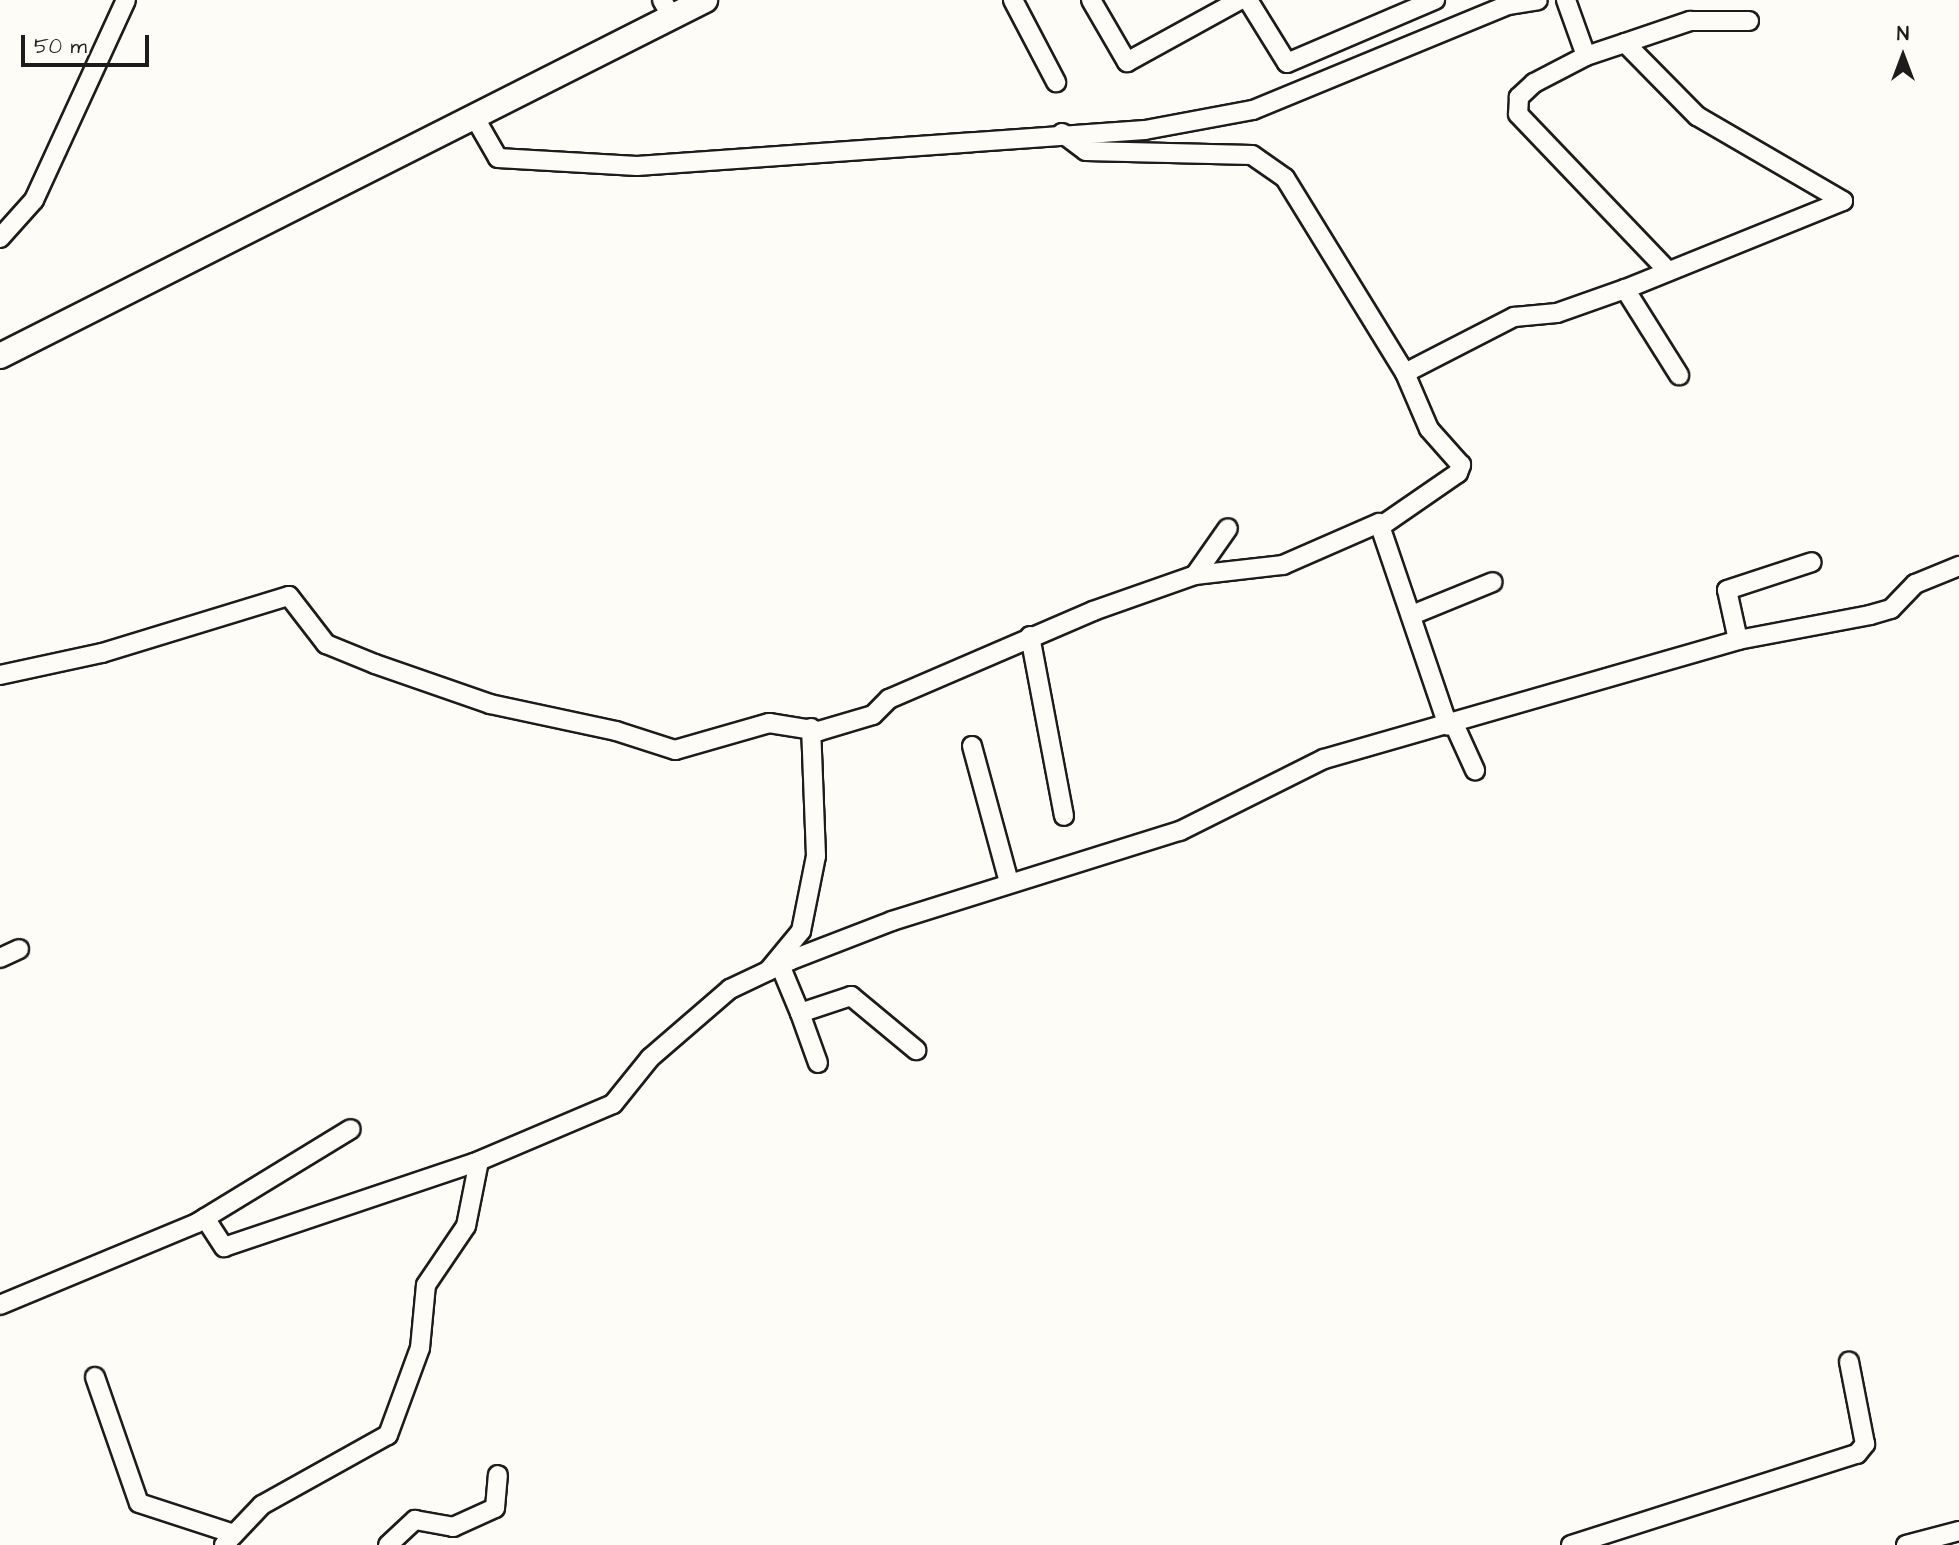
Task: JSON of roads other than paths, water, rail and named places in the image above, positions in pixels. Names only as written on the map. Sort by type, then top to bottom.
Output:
[{"type":"main road","points":[[0,356],[475,118],[667,8],[705,0]]},
{"type":"street","points":[[0,238],[34,200],[126,0]]},
{"type":"street","points":[[1013,0],[1056,82]]},
{"type":"street","points":[[1091,0],[1127,62],[1240,0]]},
{"type":"street","points":[[1248,0],[1287,63],[1407,5],[1435,0]]},
{"type":"street","points":[[475,118],[498,158],[637,166],[1062,133],[1145,130],[1253,110],[1530,0],[1538,0]]},
{"type":"street","points":[[1566,0],[1586,56]]},
{"type":"street","points":[[1666,269],[1518,114],[1519,97],[1534,83],[1586,56],[1690,21],[1749,21]]},
{"type":"street","points":[[1405,373],[1514,317],[1557,313],[1625,289],[1666,269],[1843,201],[1697,116],[1625,43]]},
{"type":"street","points":[[0,675],[102,653],[289,596],[326,644],[490,704],[616,731],[675,750],[769,723],[811,728],[873,715],[889,699],[1030,636],[1195,575],[1283,565],[1384,524],[1458,473],[1461,465],[1429,429],[1405,373],[1304,204],[1277,172],[1252,155],[1227,150],[1086,151],[1062,133]]},
{"type":"street","points":[[1625,289],[1679,375]]},
{"type":"street","points":[[1384,524],[1412,615],[1451,725],[1475,770]]},
{"type":"street","points":[[1195,575],[1228,528]]},
{"type":"street","points":[[1738,640],[1727,590],[1812,562]]},
{"type":"street","points":[[205,1218],[224,1247],[479,1161],[613,1104],[650,1058],[730,989],[774,968],[1009,883],[1226,813],[1324,759],[1451,725],[1738,640],[1891,609],[1915,584],[1959,566]]},
{"type":"street","points":[[1412,615],[1493,582]]},
{"type":"street","points":[[1030,636],[1064,816]]},
{"type":"street","points":[[774,968],[801,931],[816,856],[811,728]]},
{"type":"street","points":[[972,746],[1009,883]]},
{"type":"street","points":[[0,958],[19,949]]},
{"type":"street","points":[[774,968],[800,1013],[818,1063]]},
{"type":"street","points":[[800,1013],[851,996],[916,1050]]},
{"type":"street","points":[[0,1305],[205,1218],[351,1129]]},
{"type":"street","points":[[95,1377],[139,1503],[229,1540],[293,1485],[388,1435],[420,1348],[426,1284],[466,1226],[479,1161]]},
{"type":"street","points":[[1571,1545],[1857,1454],[1865,1444],[1849,1362]]},
{"type":"street","points":[[388,1545],[415,1520],[453,1527],[495,1508],[498,1475]]},
{"type":"street","points":[[1906,1545],[1959,1531]]}]
